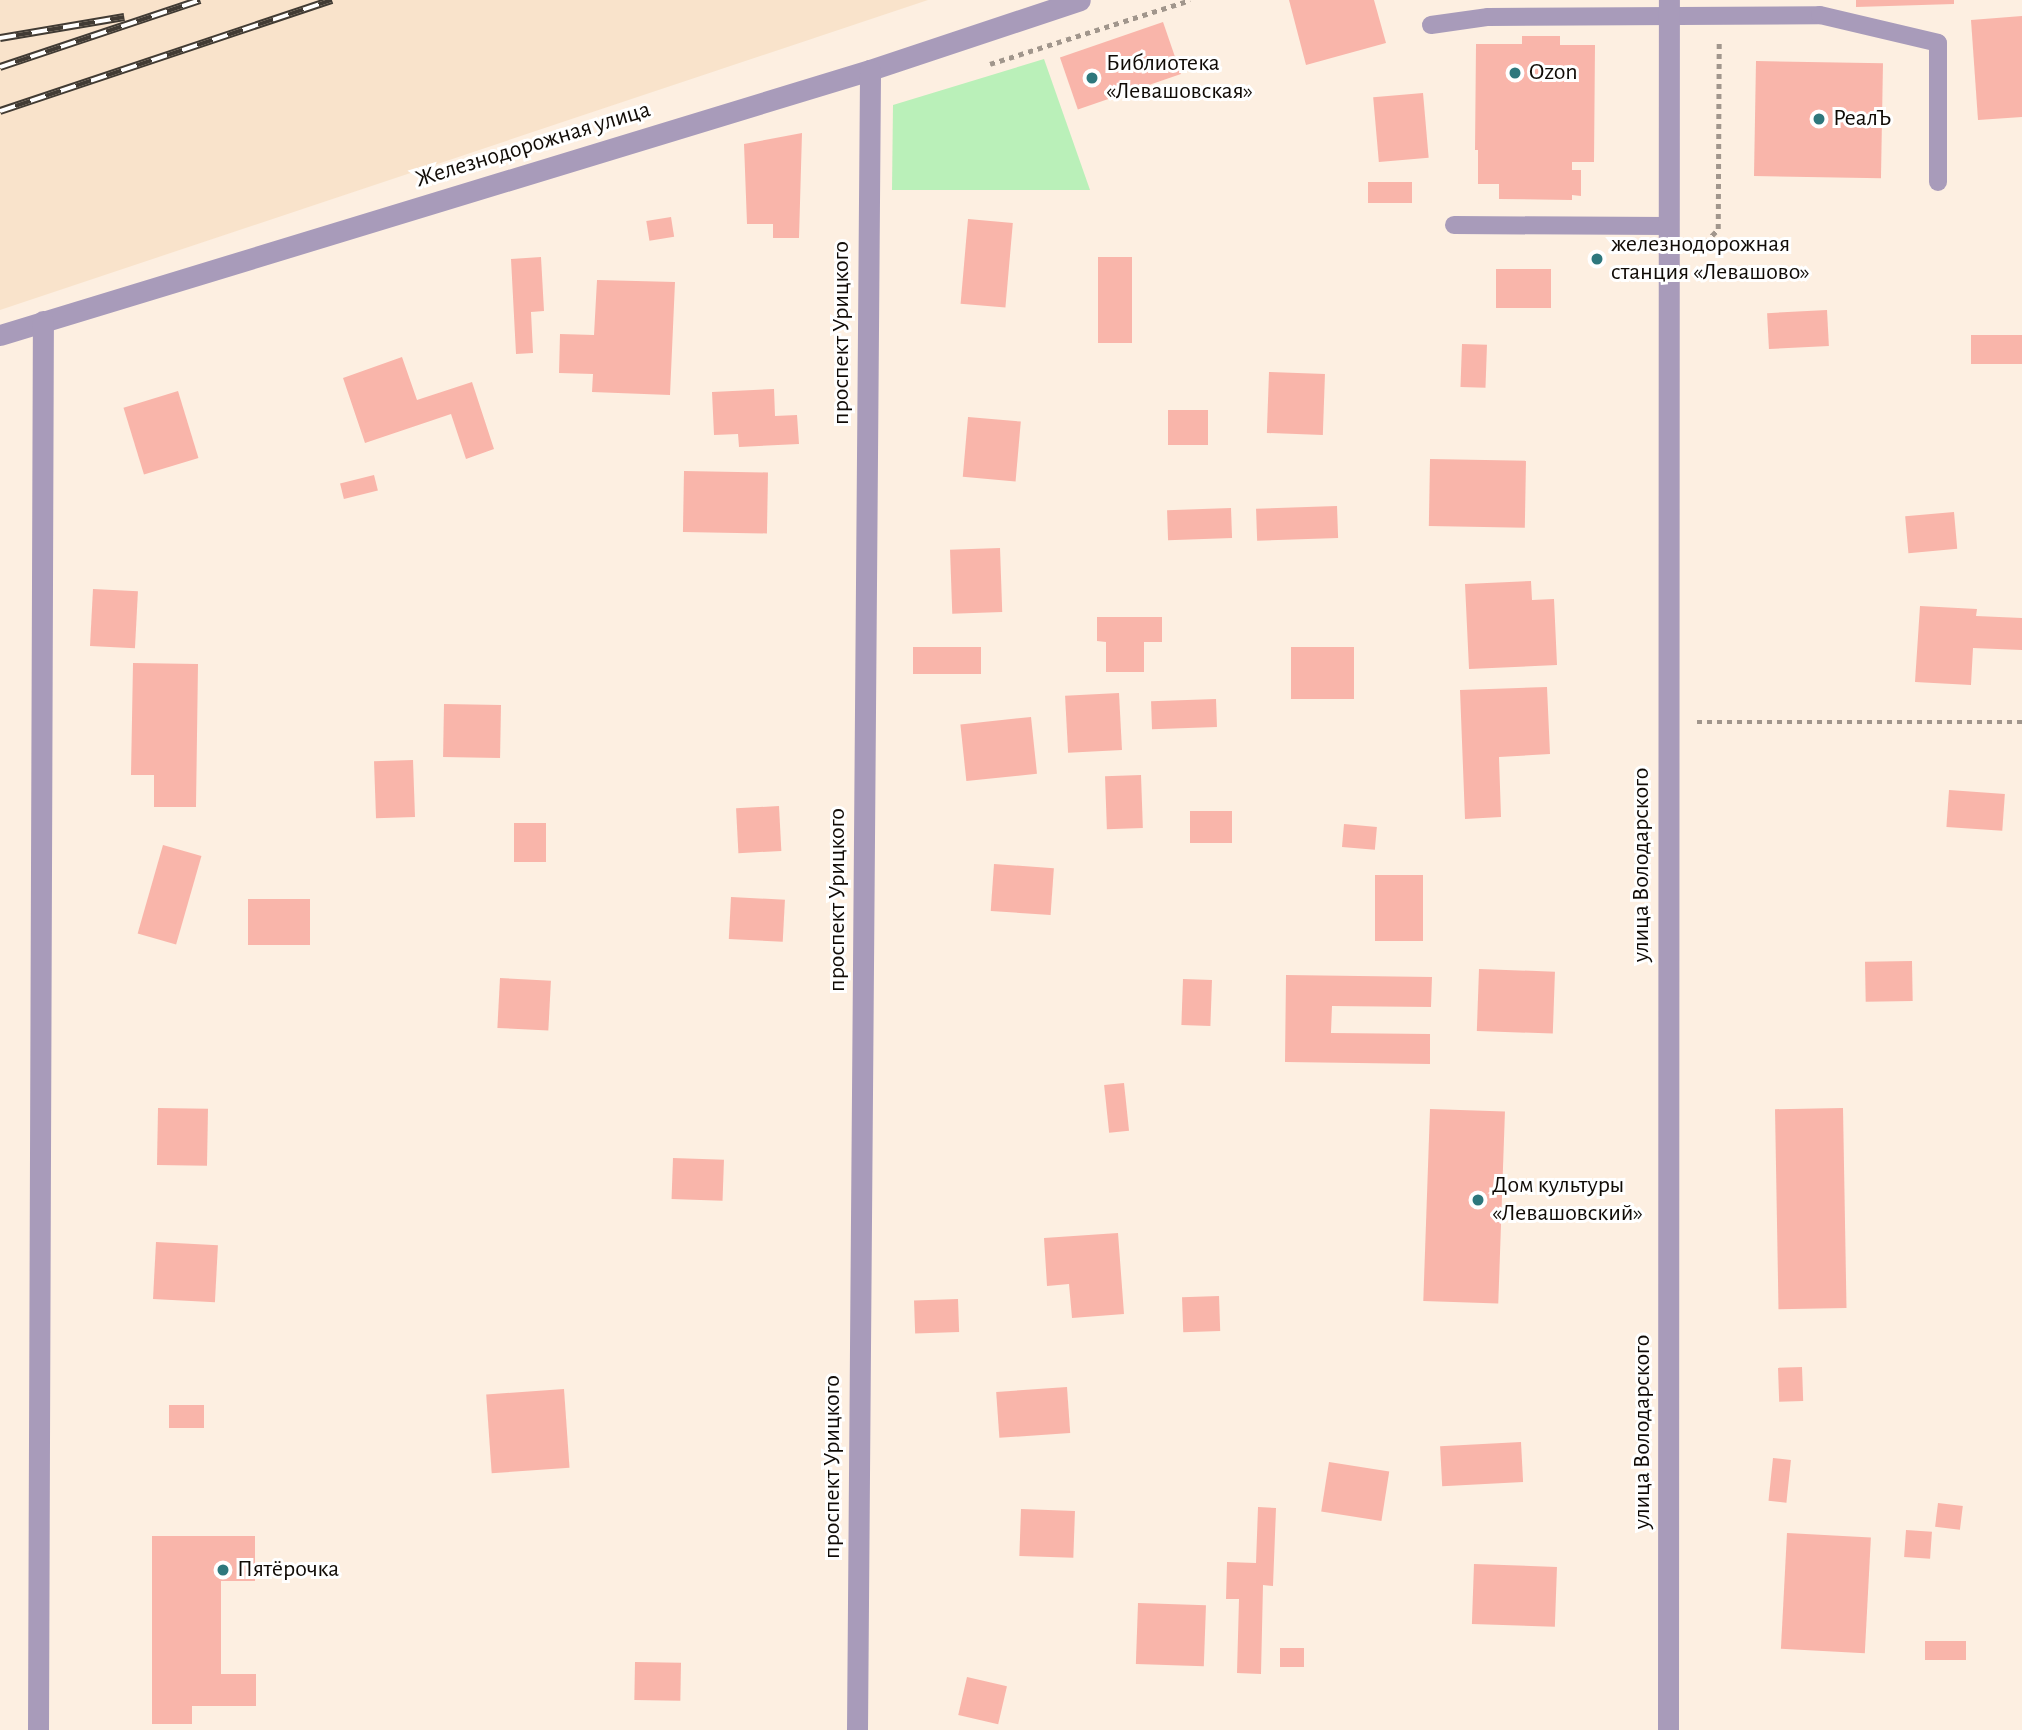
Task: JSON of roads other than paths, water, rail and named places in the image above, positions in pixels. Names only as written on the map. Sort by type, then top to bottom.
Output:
[{"type":"street","name":"Железнодорожная улица","points":[[0,335],[870,70],[1080,0]]},
{"type":"street","name":"улица Володарского","points":[[1668,1730],[1670,8]]},
{"type":"street","name":"проспект Урицкого","points":[[857,1730],[870,70]]},
{"type":"street","points":[[38,1730],[43,321]]},
{"type":"lane","points":[[1431,25],[1488,17],[1670,8],[1720,16],[1821,8],[1938,43],[1938,182]]},
{"type":"lane","points":[[1454,225],[1668,226]]},
{"type":"railway","points":[[0,67],[200,0]]},
{"type":"railway","points":[[0,111],[332,0]]},
{"type":"railway","points":[[0,38],[124,17]]},
{"type":"place","name":"Ozon","points":[[1515,73]]},
{"type":"place","name":"Библиотека «Левашовская»","points":[[1092,78]]},
{"type":"place","name":"РеалЪ","points":[[1819,119]]},
{"type":"place","name":"железнодорожная станция «Левашово»","points":[[1597,259]]},
{"type":"place","name":"Дом культуры «Левашовский»","points":[[1478,1200]]},
{"type":"place","name":"Пятёрочка","points":[[223,1570]]}]
